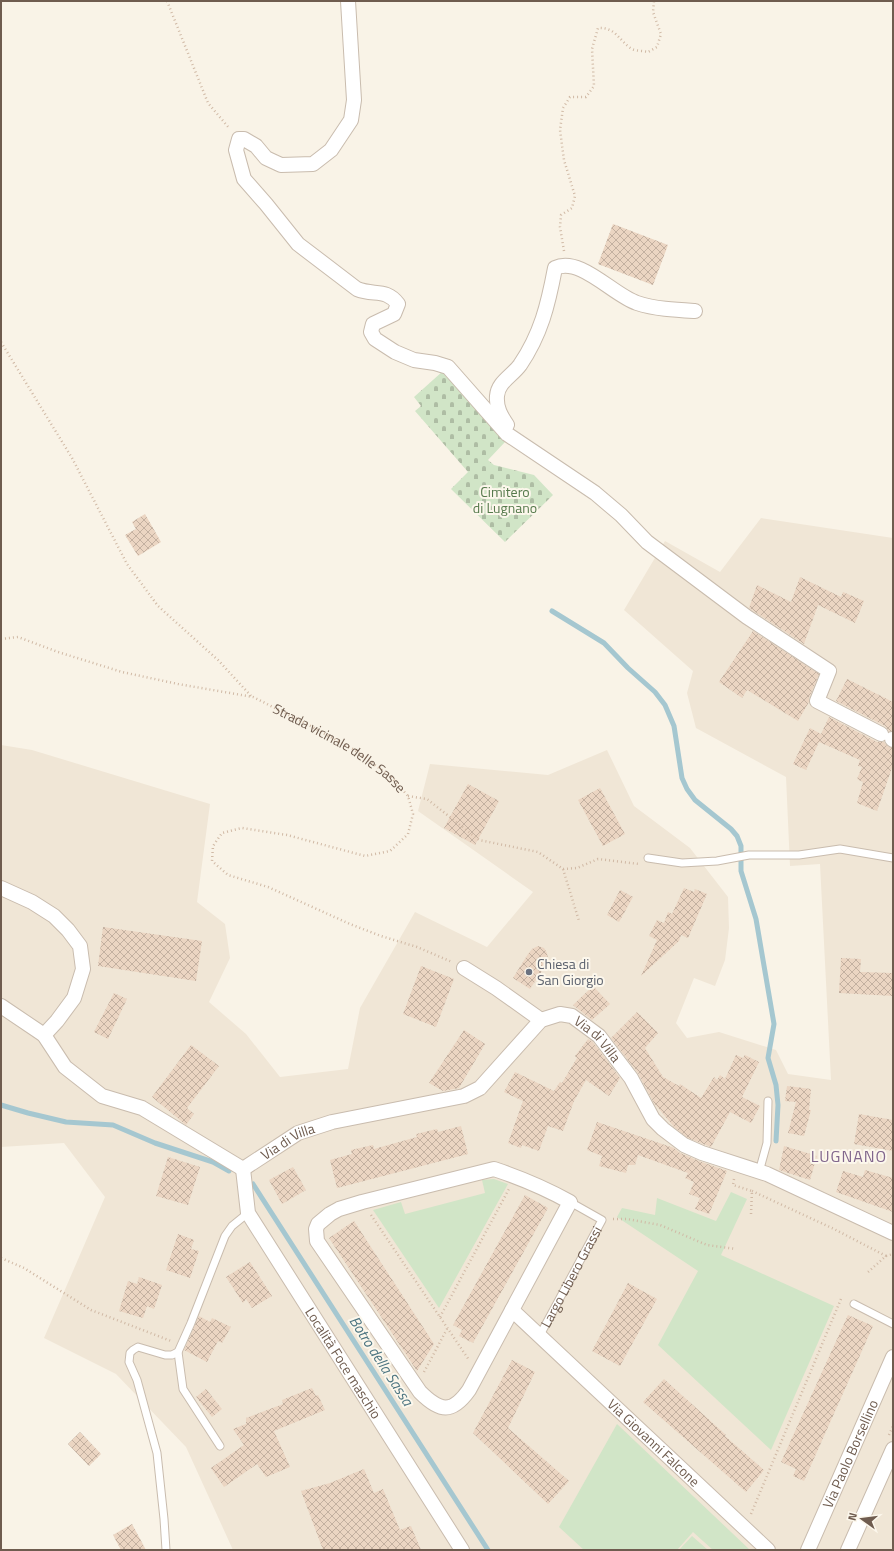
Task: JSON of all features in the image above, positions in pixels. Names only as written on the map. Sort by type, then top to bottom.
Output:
[{"type":"street","points":[[348,1],[354,100],[351,120],[331,150],[314,164],[282,165],[266,158],[256,146],[244,139],[239,139],[236,150],[244,179],[298,244],[357,289],[366,293],[382,293],[393,297],[398,304],[394,314],[373,324],[371,332],[375,339],[395,352],[414,360],[435,363],[448,367],[507,434],[594,493],[621,515],[647,542],[747,617],[830,671],[817,701],[889,737]]},
{"type":"street","points":[[521,444],[499,413],[497,396],[502,382],[512,376],[531,348],[548,305],[555,268],[562,265],[578,268],[636,303],[673,310],[695,311]]},
{"type":"street","points":[[1,888],[32,902],[54,916],[68,930],[80,946],[83,968],[74,998],[57,1021],[44,1035]]},
{"type":"street","points":[[464,968],[496,988],[541,1020]]},
{"type":"street","points":[[1,1006],[44,1035],[65,1067],[102,1096],[142,1108],[243,1169]]},
{"type":"street","name":"Via di Villa","points":[[243,1169],[298,1132],[332,1122],[464,1096],[474,1092],[480,1088],[541,1020],[560,1014],[566,1014],[586,1025],[599,1036],[631,1078],[653,1119],[663,1129],[684,1145],[702,1154],[759,1172],[893,1233]]},
{"type":"street","points":[[494,1168],[516,1176],[551,1191],[570,1202],[478,1374],[465,1395],[453,1407],[443,1407],[432,1403],[416,1387],[317,1242],[316,1229],[323,1219],[339,1209],[362,1202],[494,1168]]},
{"type":"street","name":"Località Foce maschio","points":[[243,1169],[248,1213],[462,1550]]},
{"type":"street","name":"Largo Libero Grassi","points":[[512,1310],[540,1335]]},
{"type":"street","name":"Via Giovanni Falcone","points":[[540,1335],[768,1550]]},
{"type":"street","name":"Via Paolo Borsellino","points":[[808,1550],[893,1357]]},
{"type":"street","points":[[848,1550],[893,1449]]},
{"type":"lane","points":[[651,858],[682,863],[717,861],[750,855],[799,854],[840,849],[893,858]]},
{"type":"lane","points":[[759,1172],[767,1143],[768,1101]]},
{"type":"lane","name":"Largo Libero Grassi","points":[[540,1335],[602,1220],[570,1202]]},
{"type":"lane","points":[[220,1446],[183,1389],[178,1352],[225,1236],[232,1226],[248,1213]]},
{"type":"lane","points":[[854,1304],[893,1324]]},
{"type":"lane","points":[[166,1550],[157,1453],[137,1380],[129,1362],[129,1356],[133,1350],[138,1347],[165,1355],[172,1355],[178,1352]]},
{"type":"path","points":[[167,1],[208,103],[239,139]]},
{"type":"path","points":[[562,265],[564,255],[560,227],[561,215],[572,208],[575,196],[564,160],[560,130],[563,108],[570,97],[586,97],[594,86],[592,50],[598,28],[604,28],[615,33],[633,50],[648,52],[657,47],[661,34],[653,12],[654,1]]},
{"type":"path","points":[[1,342],[72,458],[127,564],[158,606],[218,660],[253,697]]},
{"type":"path","name":"Strada vicinale delle Sasse","points":[[1,639],[18,637],[58,652],[122,672],[178,684],[253,697],[353,749],[390,776],[408,796],[413,814],[408,834],[390,851],[365,856],[287,835],[242,828],[222,833],[213,846],[212,861],[228,875],[268,887],[350,924],[416,947],[464,968]]},
{"type":"path","points":[[408,796],[427,799],[479,840],[538,852],[563,869],[577,868],[598,859],[644,865],[651,858]]},
{"type":"path","points":[[563,869],[579,920]]},
{"type":"path","points":[[738,1165],[733,1185],[752,1191],[834,1229],[886,1256]]},
{"type":"path","points":[[440,1317],[516,1176]]},
{"type":"path","points":[[751,1214],[752,1191]]},
{"type":"path","points":[[362,1202],[478,1374]]},
{"type":"path","points":[[602,1220],[627,1219],[660,1225],[707,1246],[736,1249]]},
{"type":"path","points":[[867,1273],[886,1256],[893,1254]]},
{"type":"path","points":[[1,1258],[24,1268],[91,1310],[181,1345]]},
{"type":"path","points":[[745,1527],[841,1299]]},
{"type":"path","points":[[416,1387],[448,1329]]},
{"type":"shaded area","points":[[761,518],[893,538],[893,1550],[233,1550],[186,1447],[116,1374],[44,1338],[105,1197],[64,1143],[1,1147],[1,745],[32,750],[210,804],[197,902],[225,924],[230,958],[209,1002],[246,1034],[280,1077],[348,1069],[360,1008],[415,912],[487,947],[533,892],[418,811],[430,764],[548,775],[607,750],[634,806],[690,848],[728,897],[729,928],[725,960],[715,986],[694,978],[676,1023],[687,1038],[719,1032],[776,1050],[788,1074],[831,1080],[820,864],[790,866],[786,777],[696,728],[687,693],[693,671],[624,610],[665,541],[720,572]]},
{"type":"green space","name":"Cimitero di Lugnano","points":[[443,371],[505,442],[488,460],[494,465],[534,475],[553,495],[505,542],[451,489],[468,472],[415,411],[421,406],[414,397]]},
{"type":"green space","points":[[494,1179],[508,1184],[439,1308],[373,1210],[401,1202],[405,1214],[485,1193],[482,1180]]},
{"type":"green space","points":[[731,1192],[747,1199],[721,1255],[834,1306],[771,1450],[658,1345],[698,1271],[617,1217],[622,1208],[655,1215],[657,1198],[716,1221]]},
{"type":"green space","points":[[617,1424],[750,1550],[713,1550],[693,1532],[677,1550],[584,1550],[559,1527]]},
{"type":"green space","points":[[692,1536],[708,1550],[679,1550]]},
{"type":"building","points":[[613,224],[668,245],[653,285],[598,264]]},
{"type":"building","points":[[145,514],[161,542],[138,556],[125,535],[136,529],[132,522]]},
{"type":"building","points":[[800,577],[841,597],[843,592],[864,601],[855,623],[818,605],[804,644],[749,608],[757,585],[791,602]]},
{"type":"building","points":[[753,631],[819,674],[809,698],[809,702],[798,721],[747,690],[742,698],[719,682]]},
{"type":"building","points":[[847,679],[893,702],[893,731],[889,731],[885,726],[836,701]]},
{"type":"building","points":[[829,717],[877,742],[884,742],[887,746],[893,748],[893,765],[877,811],[857,803],[863,782],[857,779],[862,767],[858,766],[860,760],[819,742],[806,770],[793,764],[810,728],[821,734]]},
{"type":"building","points":[[468,784],[499,801],[475,845],[444,828]]},
{"type":"building","points":[[600,788],[625,834],[603,846],[578,800]]},
{"type":"building","points":[[684,888],[694,892],[695,889],[707,894],[688,938],[681,935],[679,941],[641,976],[657,940],[649,936],[657,920],[664,923],[668,912],[672,914]]},
{"type":"building","points":[[620,890],[633,897],[619,922],[607,915]]},
{"type":"building","points":[[103,927],[202,941],[196,981],[98,966]]},
{"type":"building","name":"Chiesa di San Giorgio","points":[[538,946],[544,948],[548,959],[546,965],[530,989],[513,978],[528,954],[532,949]]},
{"type":"building","points":[[841,958],[861,959],[860,972],[893,973],[893,996],[839,993]]},
{"type":"building","points":[[421,966],[454,979],[436,1027],[403,1014]]},
{"type":"building","points":[[593,986],[610,1004],[592,1020],[573,1005]]},
{"type":"building","points":[[114,993],[127,999],[108,1039],[94,1032]]},
{"type":"building","points":[[637,1012],[658,1033],[645,1048],[663,1077],[679,1086],[680,1084],[701,1098],[714,1077],[717,1080],[720,1075],[725,1079],[736,1055],[743,1058],[745,1055],[759,1062],[742,1097],[760,1106],[751,1123],[730,1112],[711,1147],[688,1138],[674,1127],[654,1103],[638,1073],[611,1038]]},
{"type":"building","points":[[464,1030],[485,1044],[459,1088],[443,1091],[429,1083]]},
{"type":"building","points":[[588,1039],[593,1042],[620,1078],[609,1096],[586,1080],[574,1101],[563,1131],[548,1126],[539,1151],[522,1145],[521,1148],[508,1143],[523,1101],[504,1092],[515,1072],[554,1091],[560,1082],[562,1083],[577,1058],[575,1056]]},
{"type":"building","points":[[191,1045],[219,1066],[187,1108],[194,1114],[186,1125],[152,1097]]},
{"type":"building","points":[[787,1086],[811,1089],[809,1110],[811,1110],[804,1136],[788,1133],[796,1102],[785,1101]]},
{"type":"building","points":[[859,1114],[893,1120],[893,1151],[854,1144]]},
{"type":"building","points":[[597,1122],[674,1148],[680,1153],[727,1171],[709,1214],[695,1209],[700,1198],[689,1194],[694,1182],[685,1178],[688,1173],[638,1155],[635,1165],[628,1165],[626,1173],[599,1166],[602,1156],[587,1150]]},
{"type":"building","points":[[461,1126],[468,1154],[337,1188],[330,1160],[352,1154],[351,1150],[373,1145],[374,1149],[417,1137],[416,1134],[437,1129],[438,1132]]},
{"type":"building","points":[[784,1146],[817,1156],[810,1180],[779,1170]]},
{"type":"building","points":[[168,1157],[200,1167],[188,1205],[156,1196]]},
{"type":"building","points":[[293,1167],[306,1190],[282,1204],[269,1180]]},
{"type":"building","points":[[865,1170],[893,1178],[893,1212],[836,1192],[843,1171],[863,1177]]},
{"type":"building","points":[[525,1195],[548,1208],[473,1343],[459,1336],[462,1330],[453,1325]]},
{"type":"building","points":[[354,1221],[434,1344],[417,1371],[329,1238]]},
{"type":"building","points":[[178,1234],[194,1240],[191,1249],[199,1251],[190,1278],[166,1270]]},
{"type":"building","points":[[250,1262],[272,1296],[252,1308],[246,1299],[243,1303],[226,1277]]},
{"type":"building","points":[[139,1277],[162,1285],[154,1309],[147,1306],[143,1318],[119,1311],[128,1281],[137,1284]]},
{"type":"building","points":[[628,1283],[657,1299],[620,1366],[592,1351]]},
{"type":"building","points":[[848,1315],[873,1326],[804,1481],[793,1476],[796,1469],[781,1462]]},
{"type":"building","points":[[199,1316],[210,1322],[212,1318],[231,1327],[222,1343],[218,1341],[207,1362],[184,1350]]},
{"type":"building","points":[[512,1360],[535,1372],[508,1428],[569,1481],[548,1504],[473,1433]]},
{"type":"building","points":[[664,1379],[764,1470],[746,1492],[643,1402]]},
{"type":"building","points":[[312,1388],[316,1396],[318,1395],[325,1410],[274,1431],[290,1467],[266,1477],[257,1464],[224,1487],[211,1468],[244,1445],[233,1429],[246,1424],[246,1418],[283,1404],[282,1400]]},
{"type":"building","points":[[206,1389],[222,1409],[212,1417],[196,1397]]},
{"type":"building","points":[[80,1432],[101,1454],[89,1466],[68,1444]]},
{"type":"building","points":[[364,1469],[374,1493],[383,1489],[400,1530],[411,1526],[421,1550],[323,1550],[301,1491],[330,1483]]},
{"type":"building","points":[[132,1524],[146,1550],[121,1550],[113,1535]]},
{"type":"waterway","points":[[552,611],[604,643],[628,668],[655,692],[665,705],[674,726],[682,778],[687,789],[695,800],[731,829],[737,836],[741,846],[741,871],[756,919],[774,1024],[768,1058],[776,1085],[778,1105],[776,1141]]},
{"type":"waterway","name":"Botro della Sassa","points":[[1,1105],[66,1122],[113,1125],[155,1143],[213,1162],[229,1171]]},
{"type":"waterway","name":"Botro della Sassa","points":[[253,1184],[488,1550]]},
{"type":"place","name":"Chiesa di San Giorgio","points":[[529,972]]},
{"type":"district","name":"LUGNANO","points":[[849,1156]]}]
